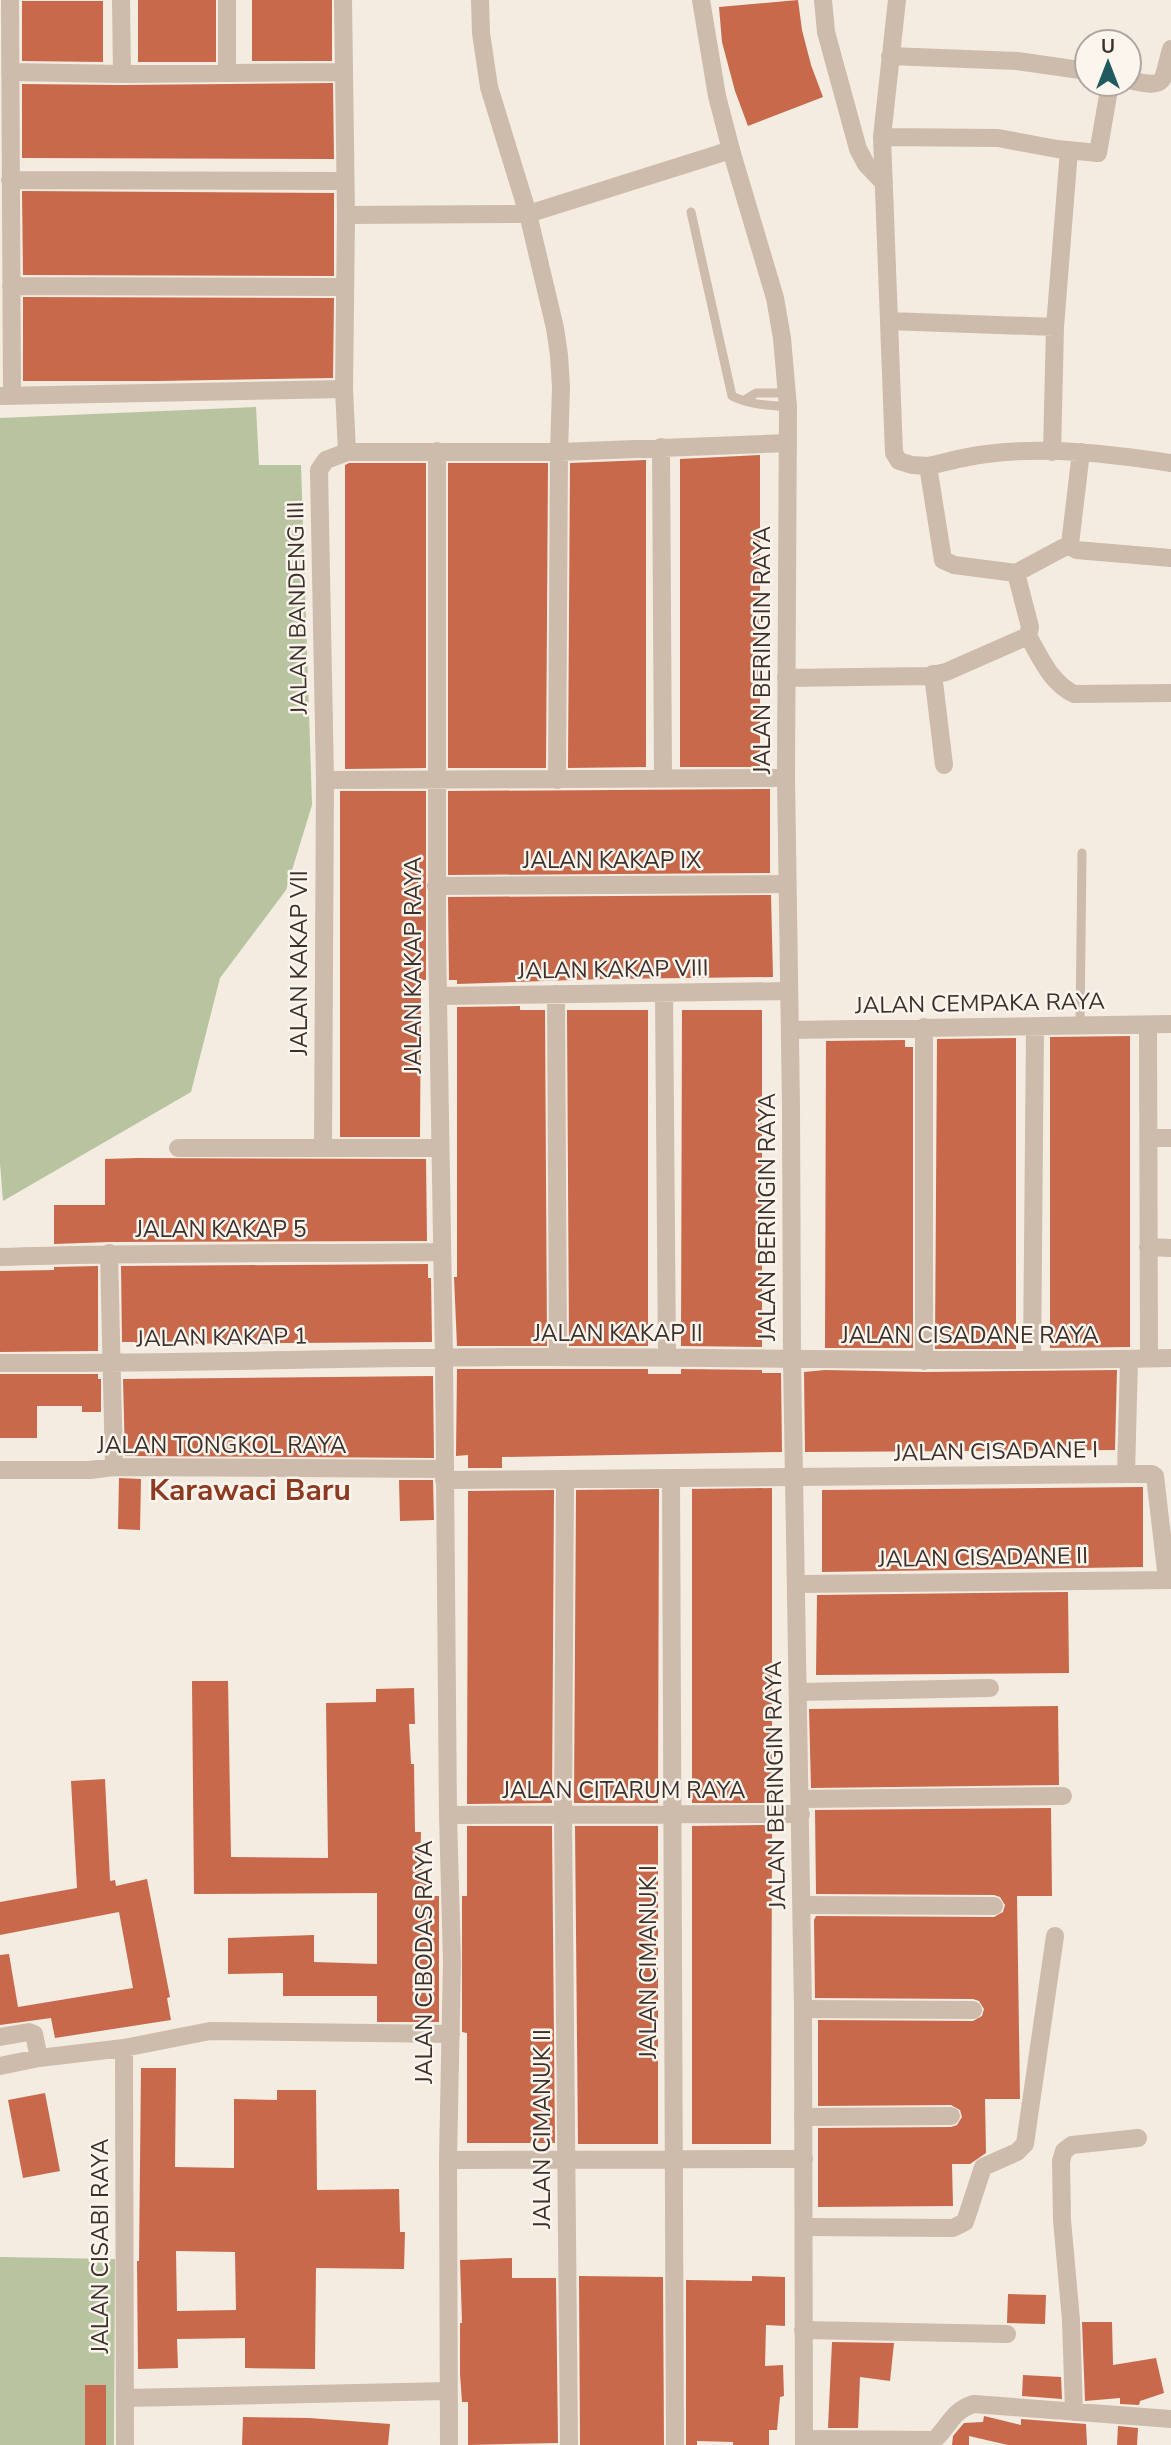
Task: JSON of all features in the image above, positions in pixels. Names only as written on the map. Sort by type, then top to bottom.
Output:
[{"type":"street","points":[[10,0],[11,286],[6,396],[344,389]]},
{"type":"street","points":[[121,0],[122,74]]},
{"type":"street","points":[[227,0],[227,73]]},
{"type":"street","points":[[343,0],[346,215],[344,389],[347,452],[559,452],[788,443]]},
{"type":"street","points":[[480,0],[481,33],[489,87],[528,214],[559,355],[561,387],[557,780]]},
{"type":"street","name":"JALAN BERINGIN RAYA","points":[[701,0],[717,96],[775,298],[788,400],[786,778],[792,1359],[801,1807],[804,2442]]},
{"type":"street","points":[[823,0],[826,32],[858,149],[866,164],[884,183]]},
{"type":"street","points":[[897,0],[882,137],[894,453],[899,461],[912,466],[928,467],[986,454],[1052,452],[1081,452],[1171,463]]},
{"type":"street","points":[[1143,84],[1153,86],[1159,84],[1171,49]]},
{"type":"street","points":[[890,56],[1017,61],[1073,69]]},
{"type":"street","points":[[10,72],[343,72]]},
{"type":"street","points":[[882,137],[998,138],[1098,153],[1108,98]]},
{"type":"street","points":[[346,215],[528,214],[731,150]]},
{"type":"street","points":[[1052,452],[1055,327],[1069,150]]},
{"type":"street","points":[[10,180],[345,181]]},
{"type":"street","points":[[11,286],[344,287]]},
{"type":"street","points":[[889,321],[1055,327]]},
{"type":"street","points":[[661,447],[663,778]]},
{"type":"street","name":"JALAN KAKAP RAYA","points":[[437,450],[436,886],[444,1474]]},
{"type":"street","name":"JALAN BANDENG III","points":[[325,780],[319,470],[326,460],[347,452]]},
{"type":"street","points":[[1070,544],[1081,452]]},
{"type":"street","points":[[928,467],[943,560],[954,565],[1016,573],[1070,544]]},
{"type":"street","points":[[1070,544],[1076,550],[1171,558]]},
{"type":"street","points":[[1016,573],[1030,627],[1028,636],[1054,681],[1074,694],[1171,693]]},
{"type":"street","points":[[786,678],[946,672],[1028,636]]},
{"type":"street","points":[[933,674],[944,765]]},
{"type":"street","points":[[325,780],[786,778]]},
{"type":"street","name":"JALAN KAKAP VII","points":[[323,1147],[325,780]]},
{"type":"street","name":"JALAN KAKAP IX","points":[[436,886],[787,884]]},
{"type":"street","name":"JALAN KAKAP VIII","points":[[438,996],[789,991]]},
{"type":"street","points":[[664,993],[667,1357]]},
{"type":"street","points":[[556,994],[558,1357]]},
{"type":"street","name":"JALAN CEMPAKA RAYA","points":[[790,1030],[1171,1024]]},
{"type":"street","points":[[1148,1025],[1149,1358]]},
{"type":"street","points":[[924,1027],[924,1361]]},
{"type":"street","points":[[1032,1360],[1035,1027]]},
{"type":"street","points":[[1150,1138],[1171,1138]]},
{"type":"street","points":[[178,1148],[439,1148]]},
{"type":"street","points":[[1148,1247],[1171,1248]]},
{"type":"street","name":"JALAN KAKAP 5","points":[[0,1257],[109,1253],[442,1252]]},
{"type":"street","points":[[109,1253],[114,1466]]},
{"type":"street","name":"JALAN KAKAP II","points":[[444,1357],[792,1359]]},
{"type":"street","name":"JALAN KAKAP 1","points":[[0,1363],[444,1357]]},
{"type":"street","name":"JALAN CISADANE RAYA","points":[[792,1359],[924,1361],[1171,1357]]},
{"type":"street","name":"JALAN CISADANE I","points":[[794,1478],[1126,1474],[1129,1359]]},
{"type":"street","name":"JALAN TONGKOL RAYA","points":[[0,1470],[90,1470],[114,1466],[444,1474],[565,1480],[794,1478]]},
{"type":"street","name":"JALAN CIBODAS RAYA","points":[[444,1474],[452,1961],[448,2160],[449,2445]]},
{"type":"street","points":[[1126,1474],[1155,1476],[1169,1580]]},
{"type":"street","name":"JALAN CIMANUK I","points":[[671,1479],[675,2445]]},
{"type":"street","name":"JALAN CIMANUK II","points":[[565,1480],[563,1813],[569,2445]]},
{"type":"street","name":"JALAN CISADANE II","points":[[796,1584],[1169,1580]]},
{"type":"street","points":[[799,1692],[990,1688]]},
{"type":"street","name":"JALAN CITARUM RAYA","points":[[448,1815],[672,1813],[1063,1796]]},
{"type":"street","points":[[802,1905],[994,1906]]},
{"type":"street","points":[[805,2227],[953,2228],[965,2222],[983,2167],[1017,2152],[1025,2144],[1055,1936]]},
{"type":"street","points":[[803,2009],[973,2010]]},
{"type":"street","points":[[0,2066],[39,2058],[124,2048],[210,2031],[451,2034]]},
{"type":"street","points":[[0,2037],[29,2032],[34,2034],[39,2058]]},
{"type":"street","name":"JALAN CISABI RAYA","points":[[124,2048],[125,2445]]},
{"type":"street","points":[[803,2116],[951,2116]]},
{"type":"street","points":[[1074,2412],[1061,2161],[1064,2151],[1072,2145],[1138,2138]]},
{"type":"street","points":[[448,2160],[804,2159]]},
{"type":"street","points":[[803,2330],[1007,2334]]},
{"type":"street","points":[[125,2398],[448,2391]]},
{"type":"street","points":[[804,2442],[934,2440],[955,2413],[974,2404],[1171,2419]]},
{"type":"lane","points":[[691,212],[732,396],[755,405],[788,400]]},
{"type":"lane","points":[[1080,1026],[1082,853]]},
{"type":"green space","points":[[256,407],[259,465],[301,465],[312,805],[286,890],[220,978],[191,1092],[3,1201],[0,1163],[0,418]]},
{"type":"green space","points":[[0,2257],[115,2259],[114,2445],[0,2445]]},
{"type":"building","points":[[138,0],[216,0],[216,62],[138,62]]},
{"type":"building","points":[[252,0],[332,0],[332,61],[252,61]]},
{"type":"building","points":[[798,0],[811,65],[823,97],[748,126],[722,42],[719,7]]},
{"type":"building","points":[[22,1],[103,1],[103,62],[22,61]]},
{"type":"building","points":[[333,83],[334,159],[22,158],[22,84]]},
{"type":"building","points":[[22,191],[334,193],[334,276],[23,275]]},
{"type":"building","points":[[23,297],[334,298],[333,378],[23,381]]},
{"type":"building","points":[[760,455],[760,767],[680,767],[680,459]]},
{"type":"building","points":[[646,460],[646,767],[568,768],[570,463]]},
{"type":"building","points":[[426,463],[426,768],[345,769],[345,465]]},
{"type":"building","points":[[448,463],[548,463],[546,768],[448,768]]},
{"type":"building","points":[[770,789],[770,873],[448,875],[448,791]]},
{"type":"building","points":[[340,791],[426,791],[426,980],[421,980],[420,1137],[340,1137]]},
{"type":"building","points":[[771,895],[773,977],[457,984],[457,980],[449,980],[448,897]]},
{"type":"building","points":[[520,1006],[520,1010],[545,1010],[547,1346],[457,1346],[454,1277],[457,1277],[457,1007]]},
{"type":"building","points":[[567,1010],[648,1010],[648,1346],[569,1346]]},
{"type":"building","points":[[682,1010],[762,1010],[762,1347],[681,1346]]},
{"type":"building","points":[[1130,1036],[1130,1347],[1050,1348],[1050,1037]]},
{"type":"building","points":[[1016,1038],[1016,1349],[935,1349],[937,1039]]},
{"type":"building","points":[[905,1040],[905,1047],[913,1047],[913,1348],[825,1348],[826,1041]]},
{"type":"building","points":[[105,1159],[426,1159],[427,1241],[54,1244],[54,1205],[105,1205]]},
{"type":"building","points":[[428,1264],[428,1278],[431,1278],[432,1342],[122,1342],[121,1266]]},
{"type":"building","points":[[98,1266],[98,1351],[0,1352],[0,1271]]},
{"type":"building","points":[[457,1369],[648,1369],[648,1374],[681,1374],[681,1369],[762,1370],[762,1373],[781,1373],[782,1452],[502,1457],[502,1468],[468,1468],[468,1455],[456,1456]]},
{"type":"building","points":[[1117,1370],[1115,1450],[805,1452],[804,1372]]},
{"type":"building","points":[[0,1374],[98,1374],[98,1379],[101,1379],[101,1412],[82,1412],[82,1406],[37,1406],[37,1438],[0,1438]]},
{"type":"building","points":[[433,1376],[434,1458],[125,1456],[123,1379]]},
{"type":"building","points":[[119,1478],[141,1479],[140,1530],[118,1529]]},
{"type":"building","points":[[399,1480],[433,1480],[434,1520],[400,1521]]},
{"type":"building","points":[[1143,1487],[1143,1567],[822,1572],[822,1490]]},
{"type":"building","points":[[772,1488],[772,1803],[692,1803],[692,1489]]},
{"type":"building","points":[[659,1489],[658,1803],[574,1803],[576,1490]]},
{"type":"building","points":[[554,1490],[552,1803],[467,1804],[468,1491]]},
{"type":"building","points":[[1068,1592],[1069,1673],[816,1675],[817,1595]]},
{"type":"building","points":[[192,1681],[228,1681],[231,1857],[328,1858],[326,1703],[376,1702],[376,1689],[414,1688],[415,1724],[409,1724],[411,1764],[414,1764],[415,1832],[421,1832],[420,1869],[427,1869],[426,1896],[439,1896],[439,2022],[377,2022],[377,1996],[283,1996],[283,1973],[228,1974],[228,1938],[314,1935],[314,1962],[377,1964],[377,1893],[194,1894]]},
{"type":"building","points":[[1058,1706],[1059,1785],[811,1788],[809,1709]]},
{"type":"building","points":[[105,1779],[110,1881],[115,1880],[116,1886],[147,1879],[170,1997],[167,1998],[171,2020],[55,2038],[51,2018],[0,2025],[0,1955],[9,1954],[18,2007],[133,1988],[119,1912],[0,1935],[0,1902],[77,1888],[71,1781]]},
{"type":"building","points":[[1051,1808],[1052,1896],[1017,1896],[1020,2099],[985,2099],[986,2153],[970,2164],[952,2164],[953,2206],[818,2207],[818,2128],[951,2127],[957,2125],[962,2117],[960,2110],[951,2105],[818,2106],[818,2020],[973,2021],[982,2016],[984,2009],[979,2001],[973,1999],[815,1998],[816,1916],[994,1917],[1003,1912],[1005,1905],[1000,1897],[994,1895],[816,1894],[815,1810]]},
{"type":"building","points":[[772,1825],[771,2144],[692,2144],[692,1826]]},
{"type":"building","points":[[467,1826],[552,1826],[555,2143],[467,2143],[467,2033],[462,2032],[462,1896],[467,1896]]},
{"type":"building","points":[[575,1826],[658,1826],[658,2144],[578,2144]]},
{"type":"building","points":[[141,2068],[176,2068],[175,2167],[234,2168],[234,2099],[277,2100],[277,2090],[316,2090],[317,2190],[399,2189],[400,2232],[405,2232],[404,2269],[316,2268],[315,2369],[245,2368],[245,2338],[177,2339],[178,2368],[138,2369]],"holes":[[[176,2251],[235,2252],[236,2310],[177,2311]]]},
{"type":"building","points":[[45,2093],[60,2171],[23,2178],[8,2100]]},
{"type":"building","points":[[512,2258],[512,2278],[556,2278],[558,2443],[468,2445],[468,2402],[462,2402],[460,2374],[460,2260]]},
{"type":"building","points":[[579,2276],[663,2277],[664,2445],[580,2445]]},
{"type":"building","points":[[752,2276],[785,2277],[785,2326],[766,2325],[765,2366],[783,2365],[784,2396],[780,2397],[777,2430],[769,2430],[769,2445],[697,2441],[697,2445],[686,2445],[686,2280],[752,2281]]},
{"type":"building","points":[[1008,2294],[1046,2295],[1045,2324],[1007,2323]]},
{"type":"building","points":[[1082,2322],[1112,2322],[1113,2365],[1156,2358],[1164,2393],[1140,2401],[1139,2405],[1120,2404],[1120,2398],[1085,2401]]},
{"type":"building","points":[[832,2342],[894,2343],[890,2381],[860,2377],[858,2428],[828,2428]]},
{"type":"building","points":[[1023,2375],[1061,2377],[1062,2399],[1022,2396]]},
{"type":"building","points":[[85,2385],[106,2385],[106,2445],[85,2445]]},
{"type":"building","points":[[984,2416],[1021,2425],[1021,2419],[1086,2424],[1087,2445],[1008,2445],[969,2436],[969,2445],[952,2445],[953,2436],[964,2423],[983,2422]]},
{"type":"building","points":[[243,2417],[309,2418],[390,2424],[388,2445],[242,2445]]},
{"type":"building","points":[[1118,2426],[1138,2428],[1137,2445],[1117,2445]]},
{"type":"district","name":"Karawaci Baru","points":[[250,1490]]}]
